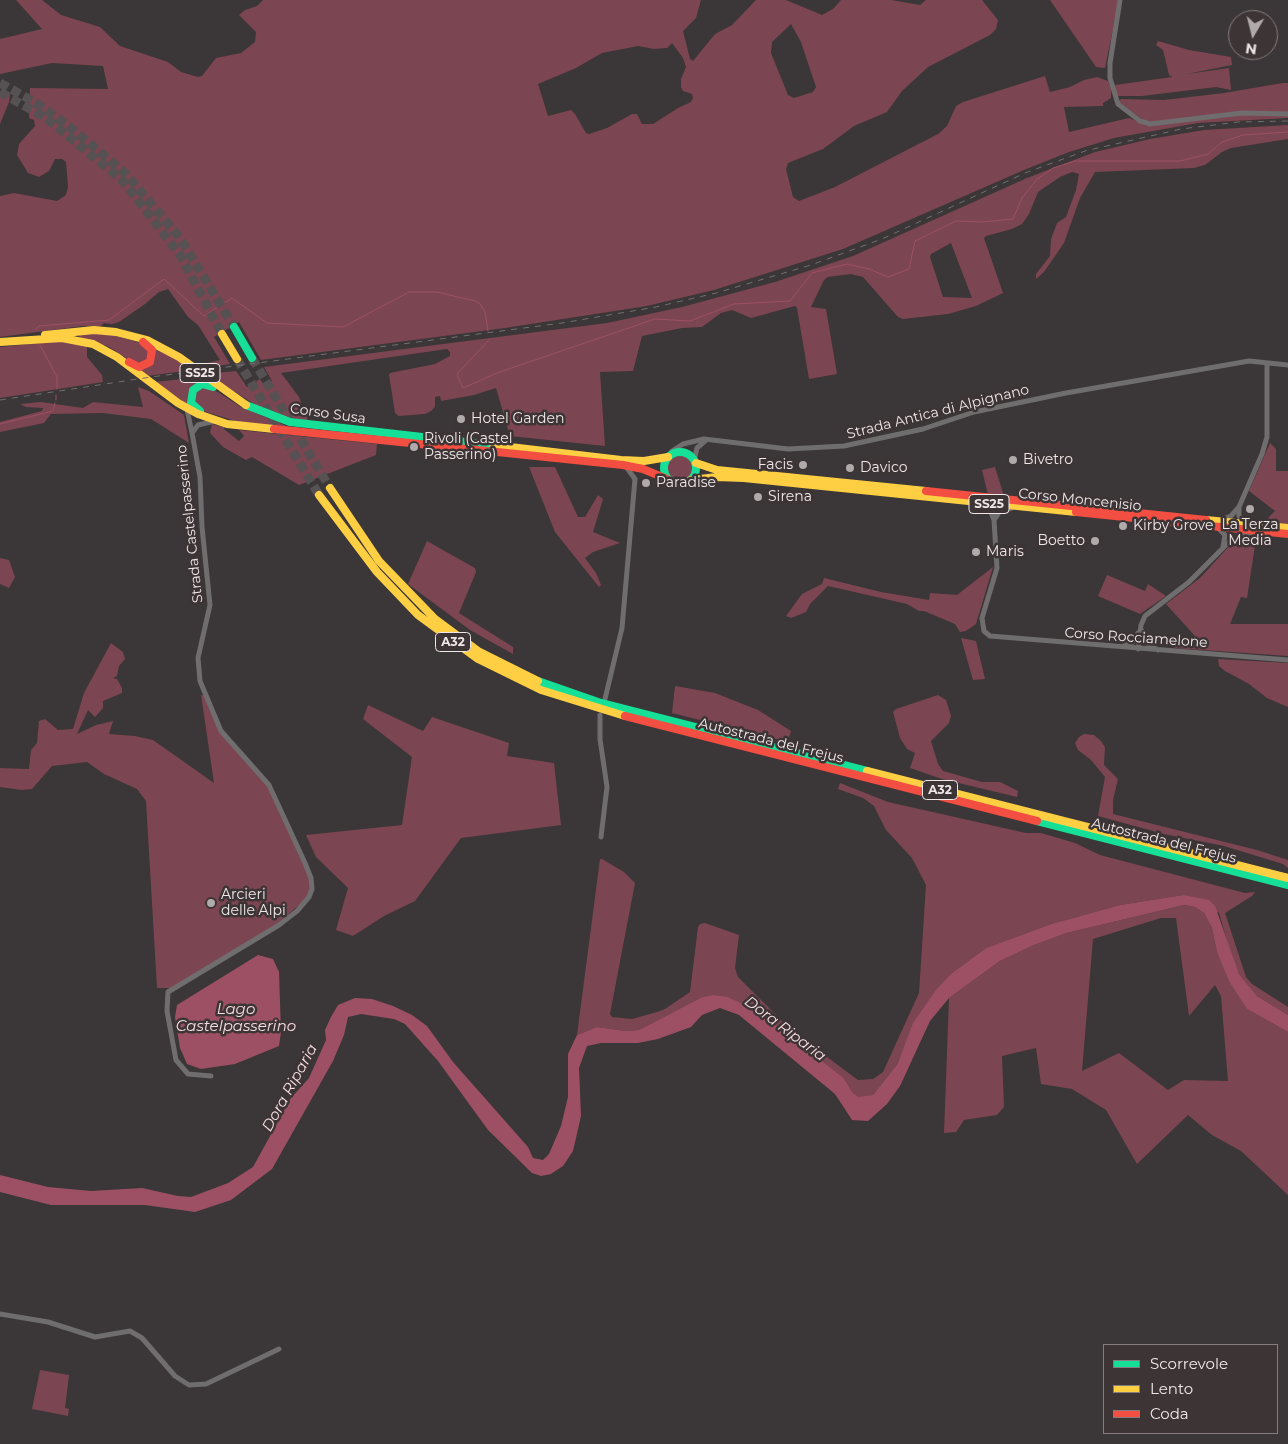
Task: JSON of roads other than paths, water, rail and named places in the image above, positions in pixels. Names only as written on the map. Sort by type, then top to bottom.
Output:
[{"type":"main road","points":[[234,328],[252,358]]},
{"type":"main road","name":"Corso Susa","points":[[12,342],[50,334],[83,330],[116,332],[147,340],[169,351],[241,402],[279,419],[303,424],[634,464]]},
{"type":"main road","points":[[101,348],[114,351],[136,366],[143,366],[150,362],[152,352],[148,345],[116,332]]},
{"type":"main road","points":[[222,334],[237,358]]},
{"type":"main road","name":"Corso Susa","points":[[0,342],[69,338],[101,348],[188,409],[218,421],[251,428],[623,465],[634,464]]},
{"type":"main road","points":[[218,421],[193,406],[191,397],[195,388],[207,384],[230,399],[241,402]]},
{"type":"main road","name":"SS25","points":[[634,464],[682,452],[695,462]]},
{"type":"main road","points":[[667,479],[664,466],[669,456]]},
{"type":"main road","points":[[691,480],[696,471],[695,462]]},
{"type":"main road","name":"Corso Moncenisio","points":[[695,462],[717,470],[1217,524],[1255,531],[1288,534]]},
{"type":"main road","name":"SS25","points":[[634,464],[682,485],[691,480]]},
{"type":"main road","name":"Corso Moncenisio","points":[[691,480],[717,477],[735,478],[980,503],[1217,524],[1248,524],[1288,528]]},
{"type":"main road","name":"Autostrada del Frejus","points":[[330,488],[379,560],[428,613],[478,651],[500,664],[546,685],[601,703],[1245,871],[1288,885]]},
{"type":"main road","name":"Autostrada del Frejus","points":[[320,495],[376,572],[418,615],[478,660],[540,690],[605,711],[1245,871],[1288,878]]},
{"type":"street","points":[[1120,0],[1110,63],[1110,78],[1115,99],[1126,111],[1140,121],[1150,124],[1242,114],[1288,114]]},
{"type":"street","name":"Strada Antica di Alpignano","points":[[669,456],[672,451],[683,444],[711,440],[788,449],[844,446],[923,429],[974,412],[1066,393],[1249,361],[1288,365]]},
{"type":"street","points":[[1222,548],[1225,536],[1217,524],[1231,516],[1239,507],[1262,454],[1267,437],[1267,363]]},
{"type":"street","name":"Strada Castelpasserino","points":[[188,409],[200,484],[202,528],[210,605],[198,658],[200,681],[222,731],[269,785],[305,863],[311,878],[312,889],[309,897],[297,911],[279,925],[168,992],[167,1011],[176,1060],[188,1074],[211,1076]]},
{"type":"street","name":"Strada Castelpasserino","points":[[192,433],[198,425],[218,421]]},
{"type":"street","points":[[695,462],[697,448],[702,442],[711,440]]},
{"type":"street","points":[[623,465],[632,472],[635,479]]},
{"type":"street","points":[[605,699],[622,628],[635,479],[638,473],[652,471]]},
{"type":"street","points":[[980,503],[990,510],[994,520]]},
{"type":"street","points":[[994,520],[1000,511],[1020,506]]},
{"type":"street","points":[[1239,507],[1239,516],[1248,524]]},
{"type":"street","name":"Corso Rocciamelone","points":[[994,520],[997,568],[983,614],[984,631],[990,636],[1001,639],[1288,660]]},
{"type":"street","points":[[1119,648],[1132,642],[1145,616],[1189,582],[1222,548],[1240,535],[1255,531]]},
{"type":"street","points":[[1138,649],[1141,626]]},
{"type":"street","points":[[1141,626],[1147,643],[1161,651]]},
{"type":"street","points":[[600,715],[600,739],[607,787],[601,837]]},
{"type":"street","points":[[0,1314],[48,1322],[95,1337],[130,1331],[142,1338],[174,1376],[189,1385],[206,1384],[279,1349]]},
{"type":"water","points":[[1183,895],[1209,900],[1215,906],[1239,974],[1257,996],[1288,1015],[1288,1032],[1247,1009],[1229,981],[1217,952],[1212,928],[1204,913],[1195,907],[1184,905],[1067,933],[1034,945],[1000,961],[949,998],[930,1021],[900,1086],[887,1104],[868,1121],[852,1120],[835,1094],[739,1015],[720,1008],[702,1015],[691,1027],[658,1039],[638,1043],[601,1043],[587,1046],[579,1068],[581,1116],[573,1151],[563,1166],[551,1174],[541,1176],[532,1173],[488,1130],[438,1061],[405,1024],[394,1019],[361,1014],[348,1017],[344,1035],[333,1061],[272,1169],[231,1200],[195,1212],[145,1205],[51,1205],[0,1192],[0,1175],[48,1187],[91,1191],[142,1188],[191,1197],[228,1183],[253,1167],[291,1098],[309,1078],[326,1040],[325,1030],[338,1005],[355,998],[372,999],[393,1006],[412,1015],[427,1026],[453,1062],[528,1147],[533,1158],[543,1160],[549,1154],[561,1126],[568,1097],[568,1054],[577,1035],[597,1027],[626,1031],[639,1030],[700,998],[713,995],[727,997],[750,1007],[766,1018],[844,1078],[852,1092],[858,1097],[873,1095],[898,1063],[913,1023],[936,990],[952,973],[986,948],[1051,924],[1120,905]]},
{"type":"water","name":"Lago Castelpasserino","points":[[258,955],[273,959],[279,972],[281,1032],[279,1046],[235,1064],[201,1069],[187,1064],[180,1048],[175,1017],[177,1005]]},
{"type":"waterway","points":[[489,340],[457,374],[463,388],[497,373],[655,319],[690,321],[734,304],[790,301],[812,273],[847,264],[869,269],[888,277],[909,269],[915,241],[956,221],[982,222],[1013,219],[1022,198],[1037,179],[1053,168],[1075,161],[1180,161],[1208,154],[1222,142],[1243,135],[1288,132]]},
{"type":"waterway","points":[[36,329],[39,326],[109,320],[164,279],[204,316],[232,298],[267,323],[343,327],[409,292],[437,292],[475,301],[480,304],[485,312],[488,331]]},
{"type":"waterway","points":[[40,345],[57,377],[57,389]]},
{"type":"waterway","points":[[56,395],[56,400]]},
{"type":"waterway","points":[[0,424],[53,411],[55,403]]},
{"type":"tunnel","points":[[0,83],[38,104],[75,131],[126,174],[180,238],[234,327]]},
{"type":"tunnel","points":[[0,92],[46,118],[123,181],[180,255],[222,334]]},
{"type":"tunnel","points":[[252,358],[330,488]]},
{"type":"tunnel","points":[[237,359],[319,495]]},
{"type":"railway","points":[[0,400],[151,377],[562,323],[656,307],[716,293],[811,265],[882,239],[1025,173],[1085,151],[1181,129],[1238,122],[1288,121]]},
{"type":"place","name":"Hotel Garden","points":[[461,419]]},
{"type":"place","name":"Rivoli (Castel Passerino)","points":[[414,447]]},
{"type":"place","name":"Bivetro","points":[[1013,460]]},
{"type":"place","name":"Facis","points":[[803,465]]},
{"type":"place","name":"Davico","points":[[850,468]]},
{"type":"place","name":"Paradise","points":[[646,483]]},
{"type":"place","name":"Sirena","points":[[758,497]]},
{"type":"place","name":"La Terza Media","points":[[1250,509]]},
{"type":"place","name":"Kirby Grove","points":[[1123,526]]},
{"type":"place","name":"Boetto","points":[[1095,541]]},
{"type":"place","name":"Maris","points":[[976,552]]},
{"type":"place","name":"Arcieri delle Alpi","points":[[211,903]]},
{"type":"water label","name":"Dora Riparia","points":[[785,1029]]},
{"type":"water label","name":"Dora Riparia","points":[[290,1088]]}]
